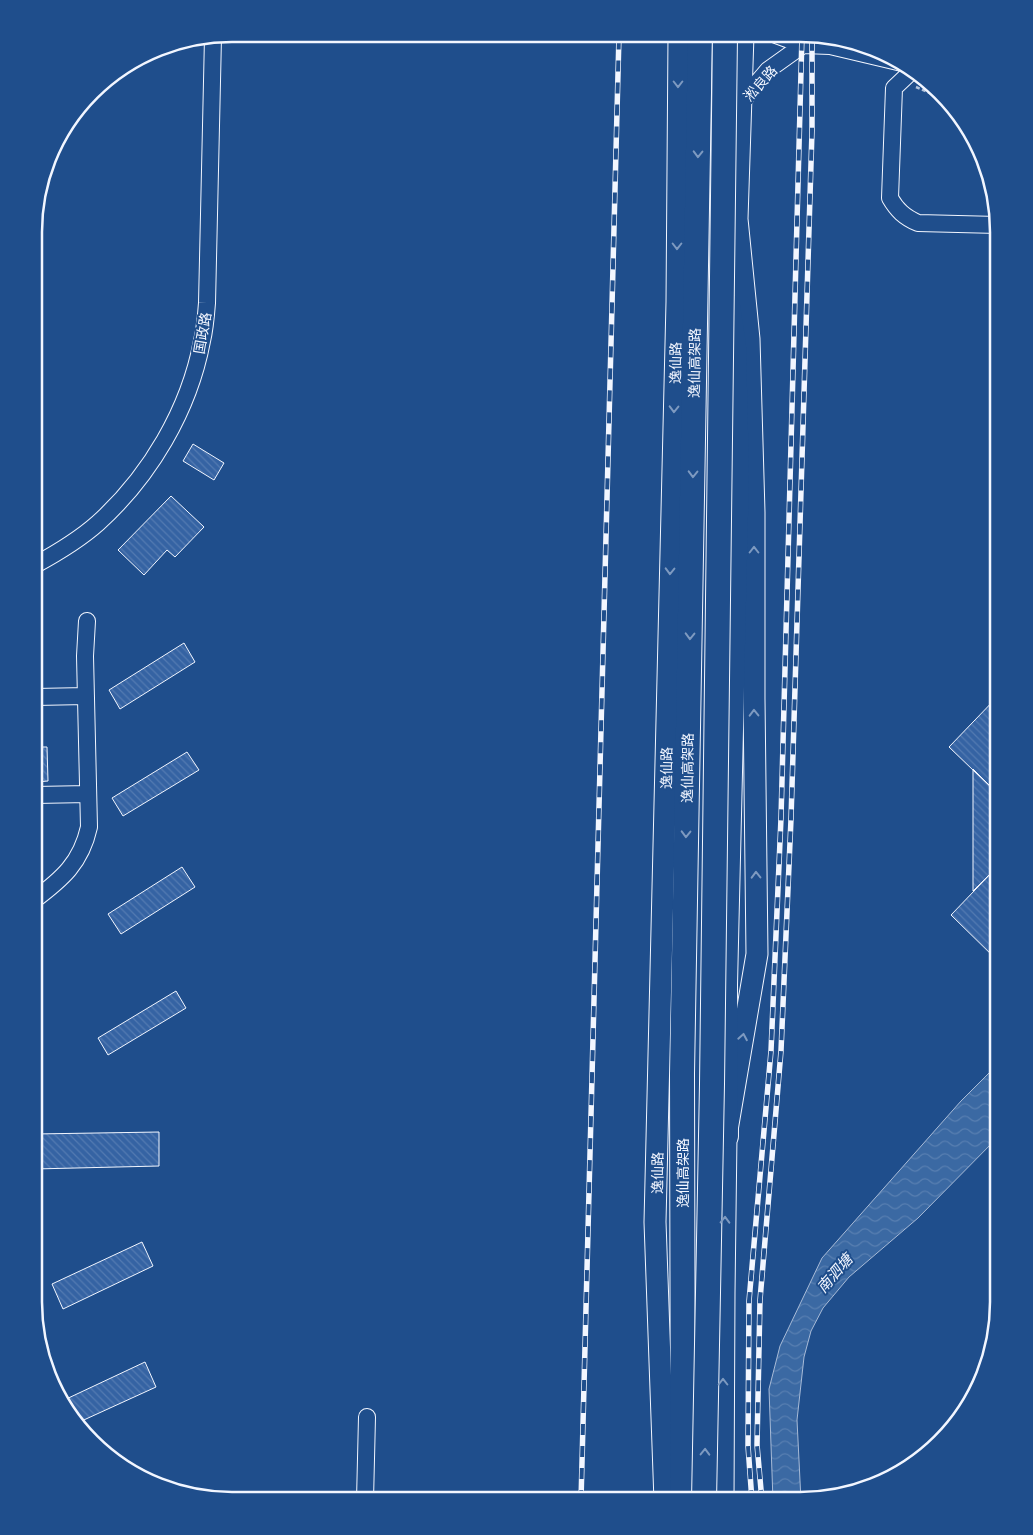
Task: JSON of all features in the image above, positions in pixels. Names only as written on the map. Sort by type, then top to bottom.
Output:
[{"type":"highway","name":"逸仙高架路","points":[[684,1492],[682,1074],[700,43]]},
{"type":"highway","name":"逸仙高架路","points":[[704,1492],[712,1094],[724,43]]},
{"type":"highway","points":[[722,273],[734,345],[737,474],[724,985],[726,1136]]},
{"type":"main road","name":"逸仙路","points":[[666,1492],[655,1222],[677,302],[679,43]]},
{"type":"main road","points":[[724,43],[704,992],[726,1136]]},
{"type":"main road","points":[[723,1492],[726,1136],[757,954],[754,512],[749,339],[736,219],[744,43]]},
{"type":"street","points":[[798,43],[830,46],[862,53]]},
{"type":"street","name":"国政路","points":[[42,561],[68,546],[97,523],[124,496],[148,466],[167,436],[182,405],[194,372],[202,341],[207,303],[213,44]]},
{"type":"street","name":"淞良路","points":[[741,104],[768,70],[803,45]]},
{"type":"street","points":[[911,78],[894,88],[890,198],[898,210],[918,223],[990,224]]},
{"type":"street","points":[[42,894],[61,879],[76,860],[85,842],[89,827],[86,696],[87,621]]},
{"type":"street","points":[[42,697],[86,696]]},
{"type":"street","points":[[42,795],[88,794]]},
{"type":"street","points":[[365,1492],[367,1417]]},
{"type":"water","name":"南泗塘","points":[[991,1071],[991,1144],[918,1218],[849,1277],[823,1308],[811,1331],[804,1357],[797,1420],[801,1492],[773,1492],[769,1389],[780,1346],[822,1258],[961,1101]]},
{"type":"building","points":[[193,444],[224,463],[214,480],[183,461]]},
{"type":"building","points":[[171,496],[204,527],[175,557],[167,550],[144,575],[118,550]]},
{"type":"building","points":[[184,643],[195,662],[120,709],[109,690]]},
{"type":"building","points":[[991,703],[991,787],[949,747]]},
{"type":"building","points":[[42,747],[47,747],[48,781],[42,781]]},
{"type":"building","points":[[187,752],[199,770],[123,816],[112,798]]},
{"type":"building","points":[[973,769],[991,787],[991,873],[973,891]]},
{"type":"building","points":[[182,867],[195,887],[121,934],[108,914]]},
{"type":"building","points":[[991,873],[991,954],[951,915]]},
{"type":"building","points":[[176,991],[186,1008],[108,1055],[98,1038]]},
{"type":"building","points":[[159,1132],[159,1166],[42,1169],[42,1134]]},
{"type":"building","points":[[142,1242],[153,1266],[63,1309],[52,1284]]},
{"type":"building","points":[[145,1362],[156,1387],[84,1420],[68,1398]]},
{"type":"railway","points":[[581,1492],[619,43]]},
{"type":"railway","points":[[751,1492],[748,1446],[749,1301],[771,1051],[781,818],[802,43]]},
{"type":"railway","points":[[761,1492],[757,1445],[760,1300],[781,1051],[791,819],[812,131],[812,43]]}]
